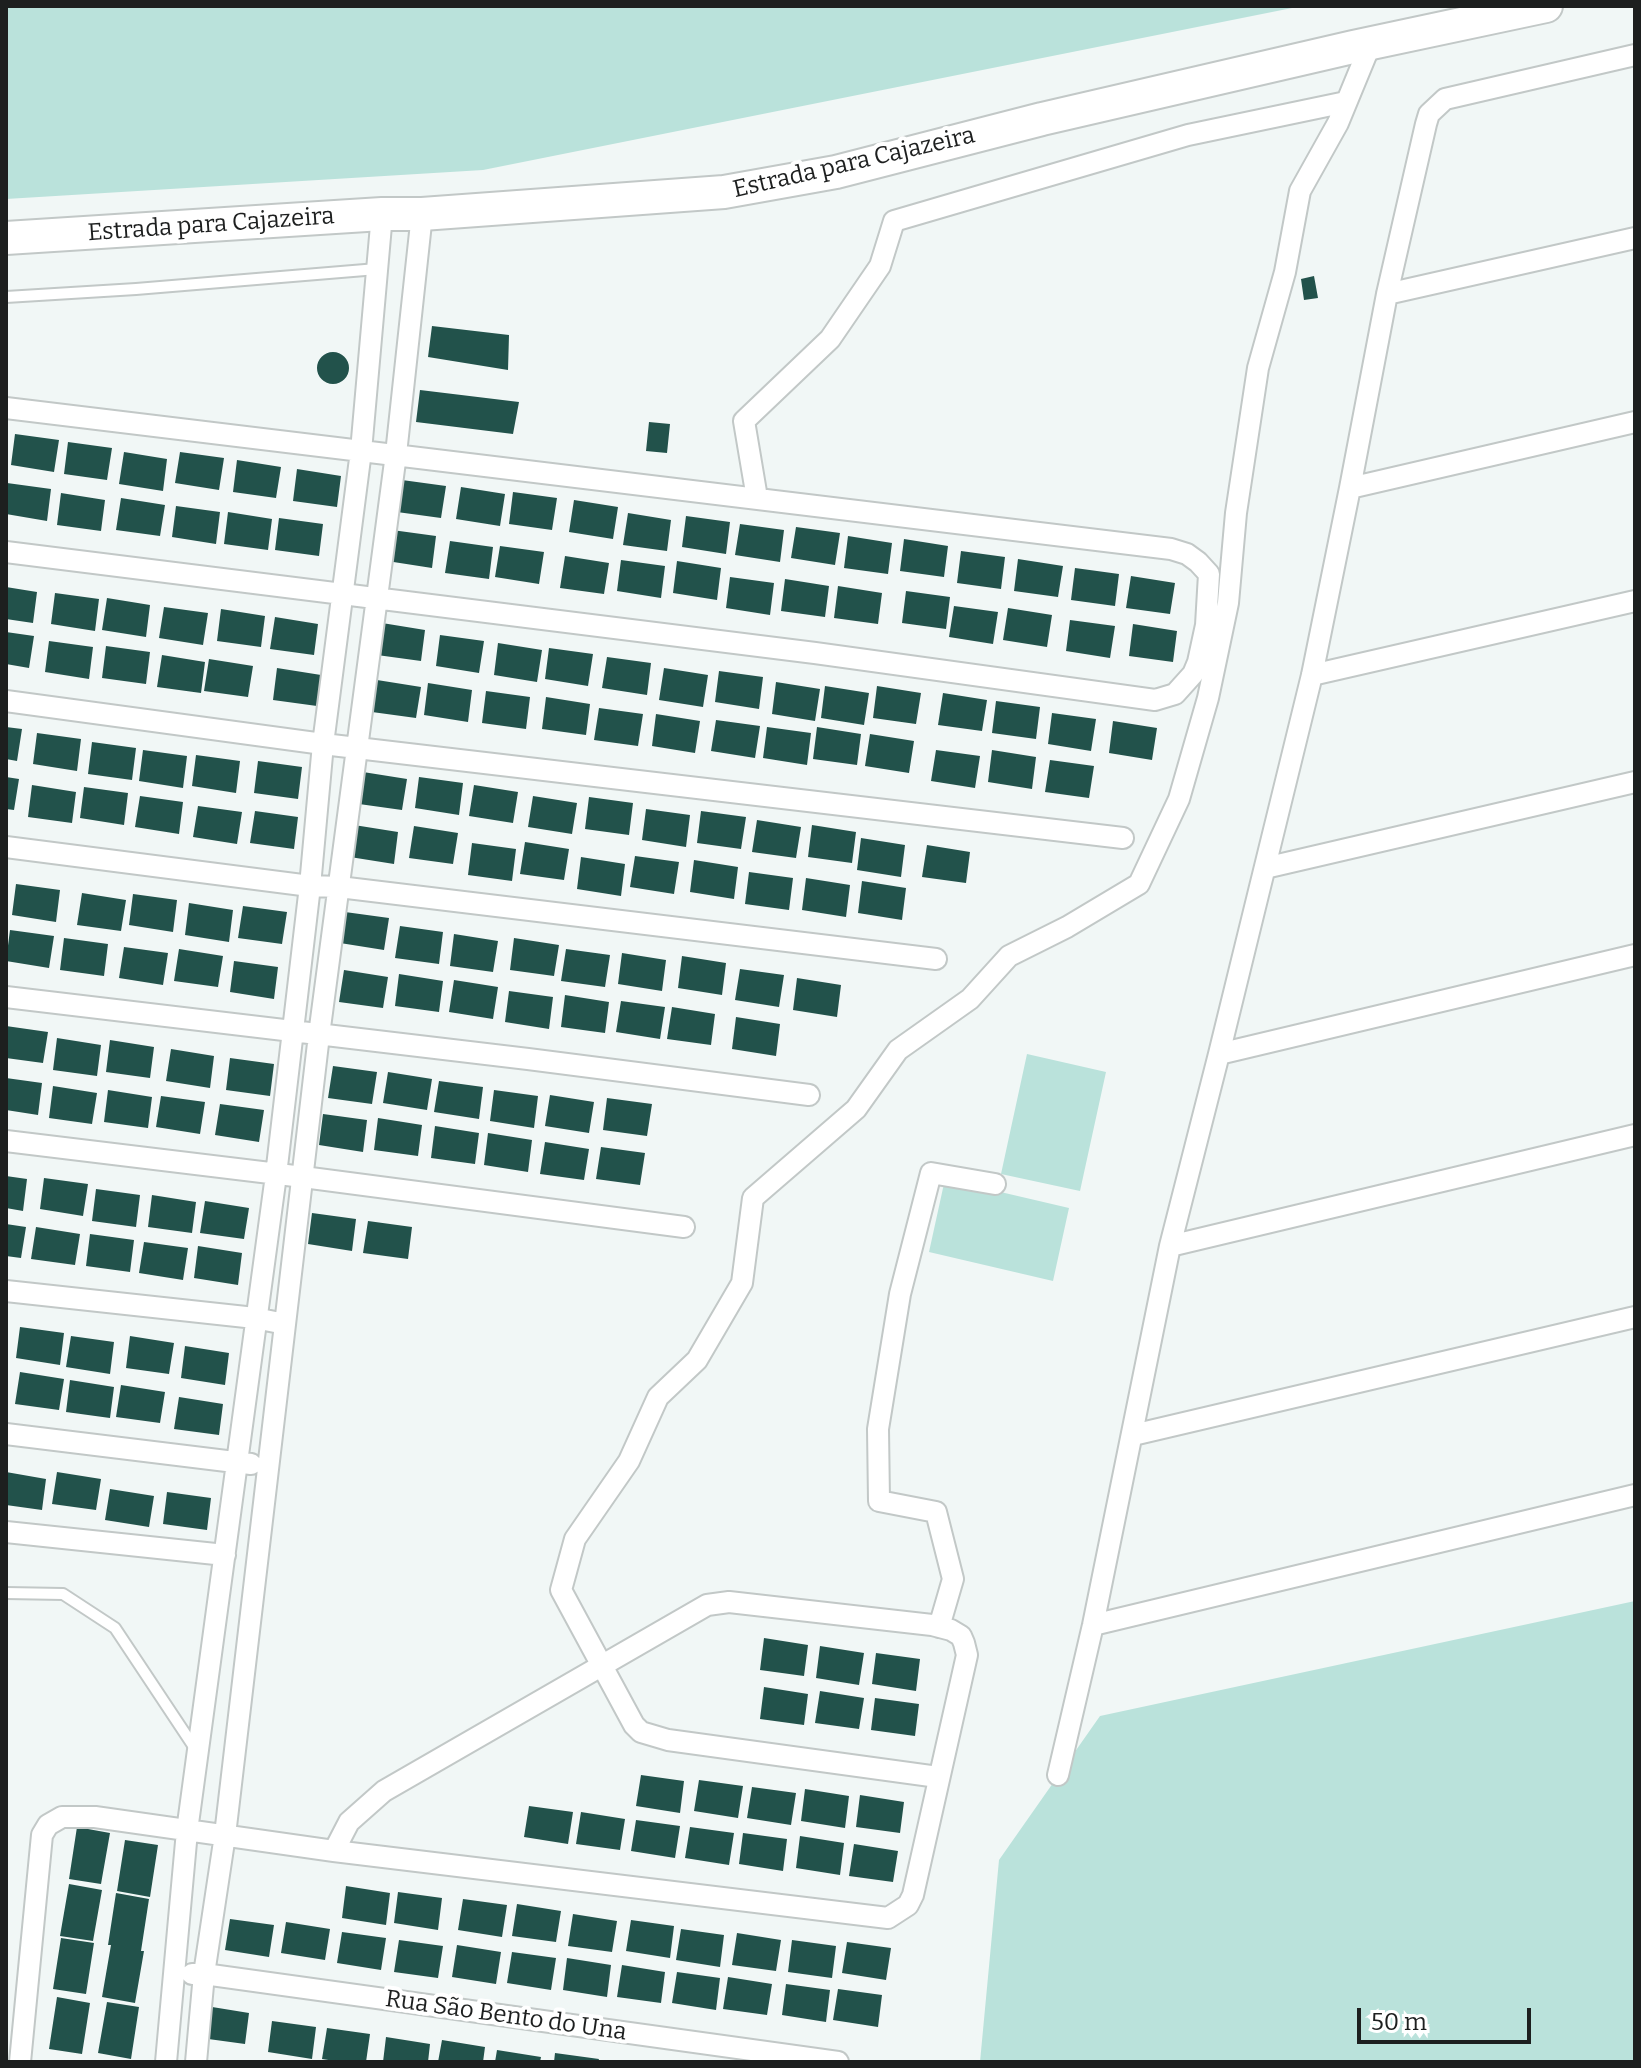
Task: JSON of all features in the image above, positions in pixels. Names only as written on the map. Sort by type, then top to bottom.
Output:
[{"type":"main road","name":"Estrada para Cajazeira","points":[[6,238],[422,214],[724,192],[836,172],[1042,119],[1546,6]]},
{"type":"street","points":[[938,1777],[668,1740],[641,1732],[634,1725],[561,1590],[575,1539],[629,1461],[658,1397],[697,1360],[742,1283],[753,1198],[856,1109],[898,1050],[970,999],[1009,956],[1067,927],[1139,884],[1179,799],[1208,698],[1228,603],[1236,513],[1258,368],[1285,272],[1300,191],[1338,123],[1371,43]]},
{"type":"street","points":[[1058,1775],[1093,1625],[1170,1246],[1312,675],[1387,294],[1429,114],[1445,99],[1635,55]]},
{"type":"street","points":[[757,498],[744,421],[830,339],[880,266],[894,221],[1188,135],[1346,102]]},
{"type":"street","points":[[166,2062],[187,1831],[276,1175],[310,886],[323,744],[361,451],[382,214]]},
{"type":"street","points":[[196,2062],[204,1974],[225,1835],[319,1035],[396,454],[422,214]]},
{"type":"street","points":[[1387,294],[1635,238]]},
{"type":"street","points":[[6,408],[1171,549],[1187,554],[1209,574],[1206,625],[1193,674],[1175,694],[1155,700],[815,653],[6,552]]},
{"type":"street","points":[[1350,488],[1635,422]]},
{"type":"street","points":[[1312,675],[1635,601]]},
{"type":"street","points":[[6,701],[323,744],[1123,838]]},
{"type":"street","points":[[1265,868],[1635,782]]},
{"type":"street","points":[[6,847],[936,959]]},
{"type":"street","points":[[1219,1054],[1635,955]]},
{"type":"street","points":[[6,997],[809,1095]]},
{"type":"street","points":[[1170,1246],[1635,1135]]},
{"type":"street","points":[[6,1141],[684,1227]]},
{"type":"street","points":[[939,1627],[953,1579],[936,1512],[879,1501],[878,1429],[900,1294],[931,1173],[995,1184]]},
{"type":"street","points":[[6,1291],[255,1318],[285,1324]]},
{"type":"street","points":[[1133,1435],[1635,1317]]},
{"type":"street","points":[[6,1434],[267,1465]]},
{"type":"street","points":[[1093,1625],[1635,1495]]},
{"type":"street","points":[[6,1532],[225,1555]]},
{"type":"street","points":[[20,2062],[42,1835],[48,1825],[62,1817],[95,1817],[334,1851],[888,1918],[908,1905],[913,1895],[967,1655],[961,1636],[939,1627],[729,1602],[707,1605],[384,1791],[349,1822],[334,1851]]},
{"type":"street","name":"Rua São Bento do Una","points":[[175,1974],[204,1974],[838,2062]]},
{"type":"lane","points":[[6,297],[377,269]]},
{"type":"lane","points":[[6,1593],[63,1594],[115,1628],[198,1752]]},
{"type":"green space","points":[[6,6],[1302,6],[483,170],[6,199]]},
{"type":"green space","points":[[1027,1054],[1106,1072],[1080,1191],[1001,1174]]},
{"type":"green space","points":[[945,1179],[1069,1208],[1053,1281],[929,1252]]},
{"type":"green space","points":[[1635,1601],[1635,2062],[980,2062],[999,1860],[1100,1716]]},
{"type":"building","points":[[1314,276],[1318,298],[1304,300],[1301,279]]},
{"type":"building","points":[[432,326],[509,335],[508,370],[428,357]]},
{"type":"building","points":[[333,352],[344,357],[349,368],[344,379],[333,384],[322,379],[317,368],[322,357]]},
{"type":"building","points":[[420,390],[519,402],[513,434],[416,422]]},
{"type":"building","points":[[649,422],[670,424],[667,453],[646,451]]},
{"type":"building","points":[[15,434],[59,440],[54,472],[11,465]]},
{"type":"building","points":[[68,442],[112,448],[107,480],[64,474]]},
{"type":"building","points":[[124,452],[167,459],[163,491],[119,484]]},
{"type":"building","points":[[180,452],[224,458],[219,490],[175,483]]},
{"type":"building","points":[[237,460],[281,467],[276,498],[233,492]]},
{"type":"building","points":[[297,469],[341,476],[337,507],[293,501]]},
{"type":"building","points":[[402,480],[446,486],[441,518],[397,512]]},
{"type":"building","points":[[7,483],[51,489],[47,521],[6,514]]},
{"type":"building","points":[[461,487],[505,494],[500,526],[456,519]]},
{"type":"building","points":[[513,492],[557,498],[552,530],[509,524]]},
{"type":"building","points":[[61,493],[105,500],[101,531],[57,525]]},
{"type":"building","points":[[121,498],[165,505],[160,536],[116,530]]},
{"type":"building","points":[[574,500],[618,507],[613,539],[569,532]]},
{"type":"building","points":[[176,506],[220,512],[216,544],[172,537]]},
{"type":"building","points":[[228,512],[272,519],[268,550],[224,544]]},
{"type":"building","points":[[628,513],[671,520],[667,551],[623,545]]},
{"type":"building","points":[[686,516],[730,522],[726,554],[682,547]]},
{"type":"building","points":[[279,518],[323,524],[319,556],[275,550]]},
{"type":"building","points":[[740,524],[784,530],[780,562],[735,555]]},
{"type":"building","points":[[796,527],[840,533],[835,565],[791,558]]},
{"type":"building","points":[[392,530],[436,536],[432,568],[387,561]]},
{"type":"building","points":[[848,536],[892,543],[888,574],[844,568]]},
{"type":"building","points":[[904,539],[948,546],[944,577],[900,571]]},
{"type":"building","points":[[450,541],[493,547],[489,579],[445,573]]},
{"type":"building","points":[[500,546],[544,552],[539,584],[495,577]]},
{"type":"building","points":[[961,551],[1005,557],[1001,589],[957,583]]},
{"type":"building","points":[[565,556],[609,563],[604,594],[560,588]]},
{"type":"building","points":[[1018,559],[1063,566],[1058,597],[1014,591]]},
{"type":"building","points":[[621,560],[665,566],[661,598],[617,591]]},
{"type":"building","points":[[677,561],[721,568],[717,600],[673,593]]},
{"type":"building","points":[[1075,568],[1119,574],[1115,606],[1071,600]]},
{"type":"building","points":[[1131,576],[1175,583],[1170,614],[1126,608]]},
{"type":"building","points":[[730,577],[774,583],[770,615],[726,608]]},
{"type":"building","points":[[785,579],[829,586],[825,617],[781,611]]},
{"type":"building","points":[[838,586],[882,593],[878,624],[834,618]]},
{"type":"building","points":[[6,587],[37,592],[33,623],[6,619]]},
{"type":"building","points":[[906,591],[950,597],[946,629],[902,623]]},
{"type":"building","points":[[55,593],[99,599],[95,631],[51,624]]},
{"type":"building","points":[[107,598],[150,605],[146,637],[102,630]]},
{"type":"building","points":[[954,606],[998,612],[993,644],[949,637]]},
{"type":"building","points":[[164,607],[208,613],[203,645],[159,638]]},
{"type":"building","points":[[1008,608],[1052,615],[1047,647],[1003,640]]},
{"type":"building","points":[[221,609],[265,616],[261,647],[217,641]]},
{"type":"building","points":[[275,617],[318,624],[314,655],[270,649]]},
{"type":"building","points":[[1070,620],[1115,626],[1110,658],[1066,651]]},
{"type":"building","points":[[382,623],[425,630],[421,661],[377,655]]},
{"type":"building","points":[[1133,624],[1177,631],[1173,662],[1129,656]]},
{"type":"building","points":[[6,632],[34,636],[29,668],[6,664]]},
{"type":"building","points":[[440,635],[484,641],[479,673],[436,666]]},
{"type":"building","points":[[49,641],[93,647],[89,679],[45,672]]},
{"type":"building","points":[[498,643],[542,650],[537,682],[494,675]]},
{"type":"building","points":[[106,646],[150,652],[146,684],[102,678]]},
{"type":"building","points":[[549,648],[593,654],[588,686],[545,679]]},
{"type":"building","points":[[162,655],[205,662],[201,693],[157,687]]},
{"type":"building","points":[[607,657],[651,663],[647,695],[602,688]]},
{"type":"building","points":[[209,659],[253,666],[248,697],[204,691]]},
{"type":"building","points":[[277,668],[321,675],[317,706],[273,700]]},
{"type":"building","points":[[664,668],[708,675],[703,707],[659,700]]},
{"type":"building","points":[[719,671],[763,677],[759,709],[715,702]]},
{"type":"building","points":[[377,680],[421,687],[416,718],[372,712]]},
{"type":"building","points":[[776,682],[820,689],[815,721],[772,714]]},
{"type":"building","points":[[428,683],[472,690],[468,722],[424,715]]},
{"type":"building","points":[[825,686],[869,693],[864,725],[821,718]]},
{"type":"building","points":[[877,686],[921,693],[916,724],[873,718]]},
{"type":"building","points":[[486,691],[530,697],[526,729],[482,723]]},
{"type":"building","points":[[943,693],[987,700],[982,731],[938,725]]},
{"type":"building","points":[[546,697],[590,704],[586,735],[542,729]]},
{"type":"building","points":[[996,701],[1040,707],[1036,739],[992,733]]},
{"type":"building","points":[[599,708],[643,714],[638,746],[594,740]]},
{"type":"building","points":[[1052,713],[1096,719],[1091,751],[1048,744]]},
{"type":"building","points":[[656,714],[700,721],[695,753],[652,746]]},
{"type":"building","points":[[716,720],[760,726],[755,758],[711,751]]},
{"type":"building","points":[[1113,721],[1157,728],[1152,760],[1109,753]]},
{"type":"building","points":[[6,727],[22,729],[17,761],[6,759]]},
{"type":"building","points":[[767,727],[811,733],[807,765],[763,758]]},
{"type":"building","points":[[817,727],[861,734],[857,765],[813,759]]},
{"type":"building","points":[[37,733],[81,739],[77,771],[33,764]]},
{"type":"building","points":[[870,734],[914,741],[909,773],[865,766]]},
{"type":"building","points":[[92,742],[136,748],[132,780],[88,774]]},
{"type":"building","points":[[143,750],[187,756],[183,788],[139,781]]},
{"type":"building","points":[[936,750],[980,756],[975,788],[931,781]]},
{"type":"building","points":[[992,750],[1036,757],[1032,789],[988,782]]},
{"type":"building","points":[[196,755],[240,761],[236,793],[192,786]]},
{"type":"building","points":[[1050,760],[1094,766],[1089,798],[1045,792]]},
{"type":"building","points":[[258,761],[302,767],[298,799],[254,793]]},
{"type":"building","points":[[363,772],[407,779],[402,810],[359,804]]},
{"type":"building","points":[[6,777],[19,779],[14,810],[6,809]]},
{"type":"building","points":[[419,777],[463,783],[459,815],[415,808]]},
{"type":"building","points":[[32,785],[76,792],[72,823],[28,817]]},
{"type":"building","points":[[474,785],[518,792],[513,823],[469,816]]},
{"type":"building","points":[[84,787],[128,793],[124,825],[80,818]]},
{"type":"building","points":[[140,796],[183,802],[179,834],[135,827]]},
{"type":"building","points":[[533,796],[577,803],[572,834],[528,827]]},
{"type":"building","points":[[589,797],[633,803],[629,835],[585,829]]},
{"type":"building","points":[[198,806],[242,812],[237,844],[193,837]]},
{"type":"building","points":[[646,809],[690,815],[686,847],[642,840]]},
{"type":"building","points":[[255,811],[298,817],[294,849],[250,843]]},
{"type":"building","points":[[701,811],[746,817],[741,849],[697,843]]},
{"type":"building","points":[[757,820],[801,827],[796,858],[752,852]]},
{"type":"building","points":[[354,825],[398,832],[394,864],[350,857]]},
{"type":"building","points":[[812,825],[856,832],[852,863],[808,857]]},
{"type":"building","points":[[414,826],[458,833],[453,864],[409,858]]},
{"type":"building","points":[[861,838],[905,845],[901,877],[857,870]]},
{"type":"building","points":[[525,842],[569,849],[564,880],[520,874]]},
{"type":"building","points":[[472,843],[516,849],[512,881],[468,875]]},
{"type":"building","points":[[927,845],[970,852],[966,883],[922,877]]},
{"type":"building","points":[[635,856],[679,862],[674,894],[630,887]]},
{"type":"building","points":[[581,857],[625,864],[621,896],[577,889]]},
{"type":"building","points":[[694,860],[738,867],[734,899],[690,892]]},
{"type":"building","points":[[749,872],[793,878],[789,910],[745,904]]},
{"type":"building","points":[[806,878],[850,885],[846,917],[802,910]]},
{"type":"building","points":[[862,881],[906,888],[902,920],[858,913]]},
{"type":"building","points":[[16,884],[60,890],[56,922],[12,915]]},
{"type":"building","points":[[82,893],[126,900],[121,931],[77,925]]},
{"type":"building","points":[[133,894],[177,900],[173,932],[129,925]]},
{"type":"building","points":[[189,903],[233,910],[229,942],[185,935]]},
{"type":"building","points":[[243,906],[287,912],[282,944],[238,938]]},
{"type":"building","points":[[345,912],[389,918],[384,950],[340,943]]},
{"type":"building","points":[[400,926],[443,932],[439,964],[395,958]]},
{"type":"building","points":[[10,930],[54,936],[49,968],[6,961]]},
{"type":"building","points":[[454,934],[498,941],[493,972],[450,966]]},
{"type":"building","points":[[64,938],[108,944],[104,976],[60,970]]},
{"type":"building","points":[[514,938],[559,945],[554,976],[510,970]]},
{"type":"building","points":[[124,947],[168,953],[163,985],[119,978]]},
{"type":"building","points":[[179,949],[223,956],[218,987],[174,981]]},
{"type":"building","points":[[566,949],[610,955],[605,987],[561,981]]},
{"type":"building","points":[[622,953],[666,960],[662,991],[618,984]]},
{"type":"building","points":[[682,956],[726,963],[722,995],[678,988]]},
{"type":"building","points":[[234,961],[278,967],[274,999],[230,992]]},
{"type":"building","points":[[740,969],[784,975],[779,1007],[735,1000]]},
{"type":"building","points":[[344,970],[388,977],[383,1008],[339,1002]]},
{"type":"building","points":[[399,974],[443,981],[439,1012],[395,1006]]},
{"type":"building","points":[[797,978],[841,985],[837,1017],[793,1010]]},
{"type":"building","points":[[454,980],[498,987],[493,1019],[449,1012]]},
{"type":"building","points":[[509,991],[553,997],[549,1029],[505,1022]]},
{"type":"building","points":[[565,995],[609,1002],[605,1033],[561,1027]]},
{"type":"building","points":[[621,1001],[665,1007],[660,1039],[616,1032]]},
{"type":"building","points":[[672,1007],[715,1014],[711,1045],[667,1039]]},
{"type":"building","points":[[736,1017],[780,1024],[776,1056],[732,1049]]},
{"type":"building","points":[[6,1026],[48,1032],[43,1063],[6,1058]]},
{"type":"building","points":[[57,1038],[101,1045],[97,1076],[53,1070]]},
{"type":"building","points":[[110,1040],[154,1047],[150,1078],[106,1072]]},
{"type":"building","points":[[171,1049],[214,1056],[210,1088],[166,1081]]},
{"type":"building","points":[[230,1058],[274,1064],[270,1096],[226,1090]]},
{"type":"building","points":[[333,1066],[377,1072],[372,1104],[328,1098]]},
{"type":"building","points":[[388,1072],[432,1079],[427,1110],[383,1103]]},
{"type":"building","points":[[6,1078],[42,1083],[38,1115],[6,1110]]},
{"type":"building","points":[[439,1081],[483,1087],[479,1119],[434,1112]]},
{"type":"building","points":[[53,1086],[97,1093],[92,1124],[49,1118]]},
{"type":"building","points":[[108,1090],[152,1097],[148,1128],[104,1122]]},
{"type":"building","points":[[494,1090],[538,1096],[534,1128],[490,1121]]},
{"type":"building","points":[[550,1095],[594,1102],[589,1133],[545,1126]]},
{"type":"building","points":[[161,1096],[205,1102],[200,1134],[156,1127]]},
{"type":"building","points":[[607,1098],[652,1104],[647,1136],[603,1130]]},
{"type":"building","points":[[220,1104],[264,1110],[259,1142],[215,1135]]},
{"type":"building","points":[[323,1114],[367,1120],[363,1152],[319,1145]]},
{"type":"building","points":[[378,1118],[422,1125],[418,1156],[374,1150]]},
{"type":"building","points":[[435,1126],[479,1133],[475,1164],[431,1158]]},
{"type":"building","points":[[488,1133],[532,1140],[528,1172],[484,1165]]},
{"type":"building","points":[[545,1142],[589,1149],[584,1180],[540,1174]]},
{"type":"building","points":[[601,1147],[645,1153],[640,1185],[596,1179]]},
{"type":"building","points":[[6,1176],[27,1179],[23,1211],[6,1208]]},
{"type":"building","points":[[44,1178],[88,1184],[83,1216],[40,1209]]},
{"type":"building","points":[[96,1189],[140,1195],[136,1227],[92,1221]]},
{"type":"building","points":[[152,1195],[196,1202],[192,1233],[148,1227]]},
{"type":"building","points":[[205,1201],[249,1208],[244,1239],[200,1233]]},
{"type":"building","points":[[312,1213],[356,1219],[352,1251],[308,1244]]},
{"type":"building","points":[[368,1221],[412,1227],[408,1259],[363,1253]]},
{"type":"building","points":[[6,1224],[26,1227],[21,1258],[6,1256]]},
{"type":"building","points":[[36,1227],[80,1234],[75,1265],[31,1259]]},
{"type":"building","points":[[90,1234],[134,1240],[130,1272],[86,1266]]},
{"type":"building","points":[[144,1242],[188,1248],[183,1280],[139,1273]]},
{"type":"building","points":[[198,1246],[242,1253],[238,1285],[194,1278]]},
{"type":"building","points":[[20,1327],[64,1333],[60,1365],[16,1358]]},
{"type":"building","points":[[71,1336],[114,1342],[110,1374],[66,1367]]},
{"type":"building","points":[[130,1336],[174,1343],[169,1374],[126,1368]]},
{"type":"building","points":[[185,1346],[229,1353],[225,1385],[181,1378]]},
{"type":"building","points":[[20,1372],[64,1379],[59,1410],[15,1404]]},
{"type":"building","points":[[70,1380],[114,1387],[110,1418],[66,1412]]},
{"type":"building","points":[[121,1385],[165,1392],[160,1423],[116,1417]]},
{"type":"building","points":[[179,1397],[223,1404],[219,1435],[174,1429]]},
{"type":"building","points":[[6,1472],[46,1479],[42,1510],[6,1505]]},
{"type":"building","points":[[57,1472],[101,1479],[96,1510],[52,1504]]},
{"type":"building","points":[[110,1489],[154,1496],[149,1527],[105,1520]]},
{"type":"building","points":[[167,1492],[211,1498],[207,1530],[163,1524]]},
{"type":"building","points":[[764,1638],[808,1645],[804,1676],[760,1670]]},
{"type":"building","points":[[820,1646],[864,1653],[859,1685],[816,1678]]},
{"type":"building","points":[[876,1653],[920,1659],[916,1691],[872,1684]]},
{"type":"building","points":[[764,1687],[808,1694],[804,1725],[760,1719]]},
{"type":"building","points":[[820,1691],[864,1698],[859,1729],[815,1723]]},
{"type":"building","points":[[875,1698],[919,1704],[915,1736],[871,1730]]},
{"type":"building","points":[[641,1775],[684,1781],[680,1813],[636,1806]]},
{"type":"building","points":[[699,1780],[743,1786],[738,1818],[694,1811]]},
{"type":"building","points":[[752,1787],[796,1793],[791,1825],[747,1818]]},
{"type":"building","points":[[805,1789],[849,1796],[845,1828],[801,1821]]},
{"type":"building","points":[[860,1795],[904,1802],[900,1833],[856,1827]]},
{"type":"building","points":[[529,1806],[573,1812],[568,1844],[524,1837]]},
{"type":"building","points":[[581,1812],[625,1819],[620,1850],[576,1844]]},
{"type":"building","points":[[636,1820],[680,1826],[675,1858],[631,1851]]},
{"type":"building","points":[[77,1827],[110,1833],[101,1884],[69,1879]]},
{"type":"building","points":[[690,1827],[734,1833],[729,1865],[685,1858]]},
{"type":"building","points":[[743,1833],[787,1839],[783,1871],[739,1864]]},
{"type":"building","points":[[800,1836],[844,1843],[840,1875],[796,1868]]},
{"type":"building","points":[[125,1840],[158,1845],[150,1897],[117,1891]]},
{"type":"building","points":[[854,1844],[898,1851],[893,1882],[849,1876]]},
{"type":"building","points":[[69,1884],[102,1890],[93,1941],[60,1936]]},
{"type":"building","points":[[346,1886],[390,1893],[386,1925],[342,1918]]},
{"type":"building","points":[[398,1892],[442,1898],[438,1930],[394,1923]]},
{"type":"building","points":[[116,1893],[149,1899],[135,2003],[102,1997]]},
{"type":"building","points":[[463,1899],[507,1905],[502,1937],[458,1930]]},
{"type":"building","points":[[517,1904],[561,1911],[556,1942],[512,1936]]},
{"type":"building","points":[[573,1914],[617,1921],[612,1952],[568,1946]]},
{"type":"building","points":[[230,1919],[274,1925],[269,1957],[225,1950]]},
{"type":"building","points":[[631,1920],[674,1926],[670,1958],[626,1951]]},
{"type":"building","points":[[286,1922],[330,1929],[325,1960],[281,1953]]},
{"type":"building","points":[[681,1929],[724,1935],[720,1967],[676,1960]]},
{"type":"building","points":[[342,1932],[386,1938],[381,1970],[337,1963]]},
{"type":"building","points":[[737,1933],[781,1940],[776,1971],[732,1965]]},
{"type":"building","points":[[61,1938],[94,1943],[86,1994],[53,1989]]},
{"type":"building","points":[[399,1940],[443,1946],[438,1978],[394,1972]]},
{"type":"building","points":[[792,1940],[836,1946],[832,1978],[788,1972]]},
{"type":"building","points":[[847,1942],[891,1948],[886,1980],[842,1973]]},
{"type":"building","points":[[457,1945],[501,1952],[496,1984],[452,1977]]},
{"type":"building","points":[[512,1952],[556,1958],[551,1990],[507,1983]]},
{"type":"building","points":[[567,1958],[611,1965],[607,1997],[563,1990]]},
{"type":"building","points":[[622,1965],[665,1972],[661,2003],[617,1997]]},
{"type":"building","points":[[677,1972],[720,1978],[716,2010],[672,2003]]},
{"type":"building","points":[[728,1977],[772,1984],[767,2015],[723,2009]]},
{"type":"building","points":[[786,1984],[830,1990],[826,2022],[782,2015]]},
{"type":"building","points":[[838,1989],[882,1995],[878,2027],[833,2020]]},
{"type":"building","points":[[57,1997],[90,2003],[82,2054],[49,2049]]},
{"type":"building","points":[[107,2002],[139,2007],[131,2059],[98,2053]]},
{"type":"building","points":[[206,2006],[249,2013],[245,2044],[201,2038]]},
{"type":"building","points":[[272,2021],[316,2027],[312,2059],[268,2052]]},
{"type":"building","points":[[327,2028],[370,2034],[366,2062],[322,2059]]},
{"type":"building","points":[[386,2037],[430,2044],[428,2062],[383,2062]]},
{"type":"building","points":[[442,2040],[485,2047],[483,2062],[438,2062]]},
{"type":"building","points":[[497,2050],[541,2057],[540,2062],[495,2062]]},
{"type":"building","points":[[555,2053],[599,2059],[598,2062],[554,2062]]}]
